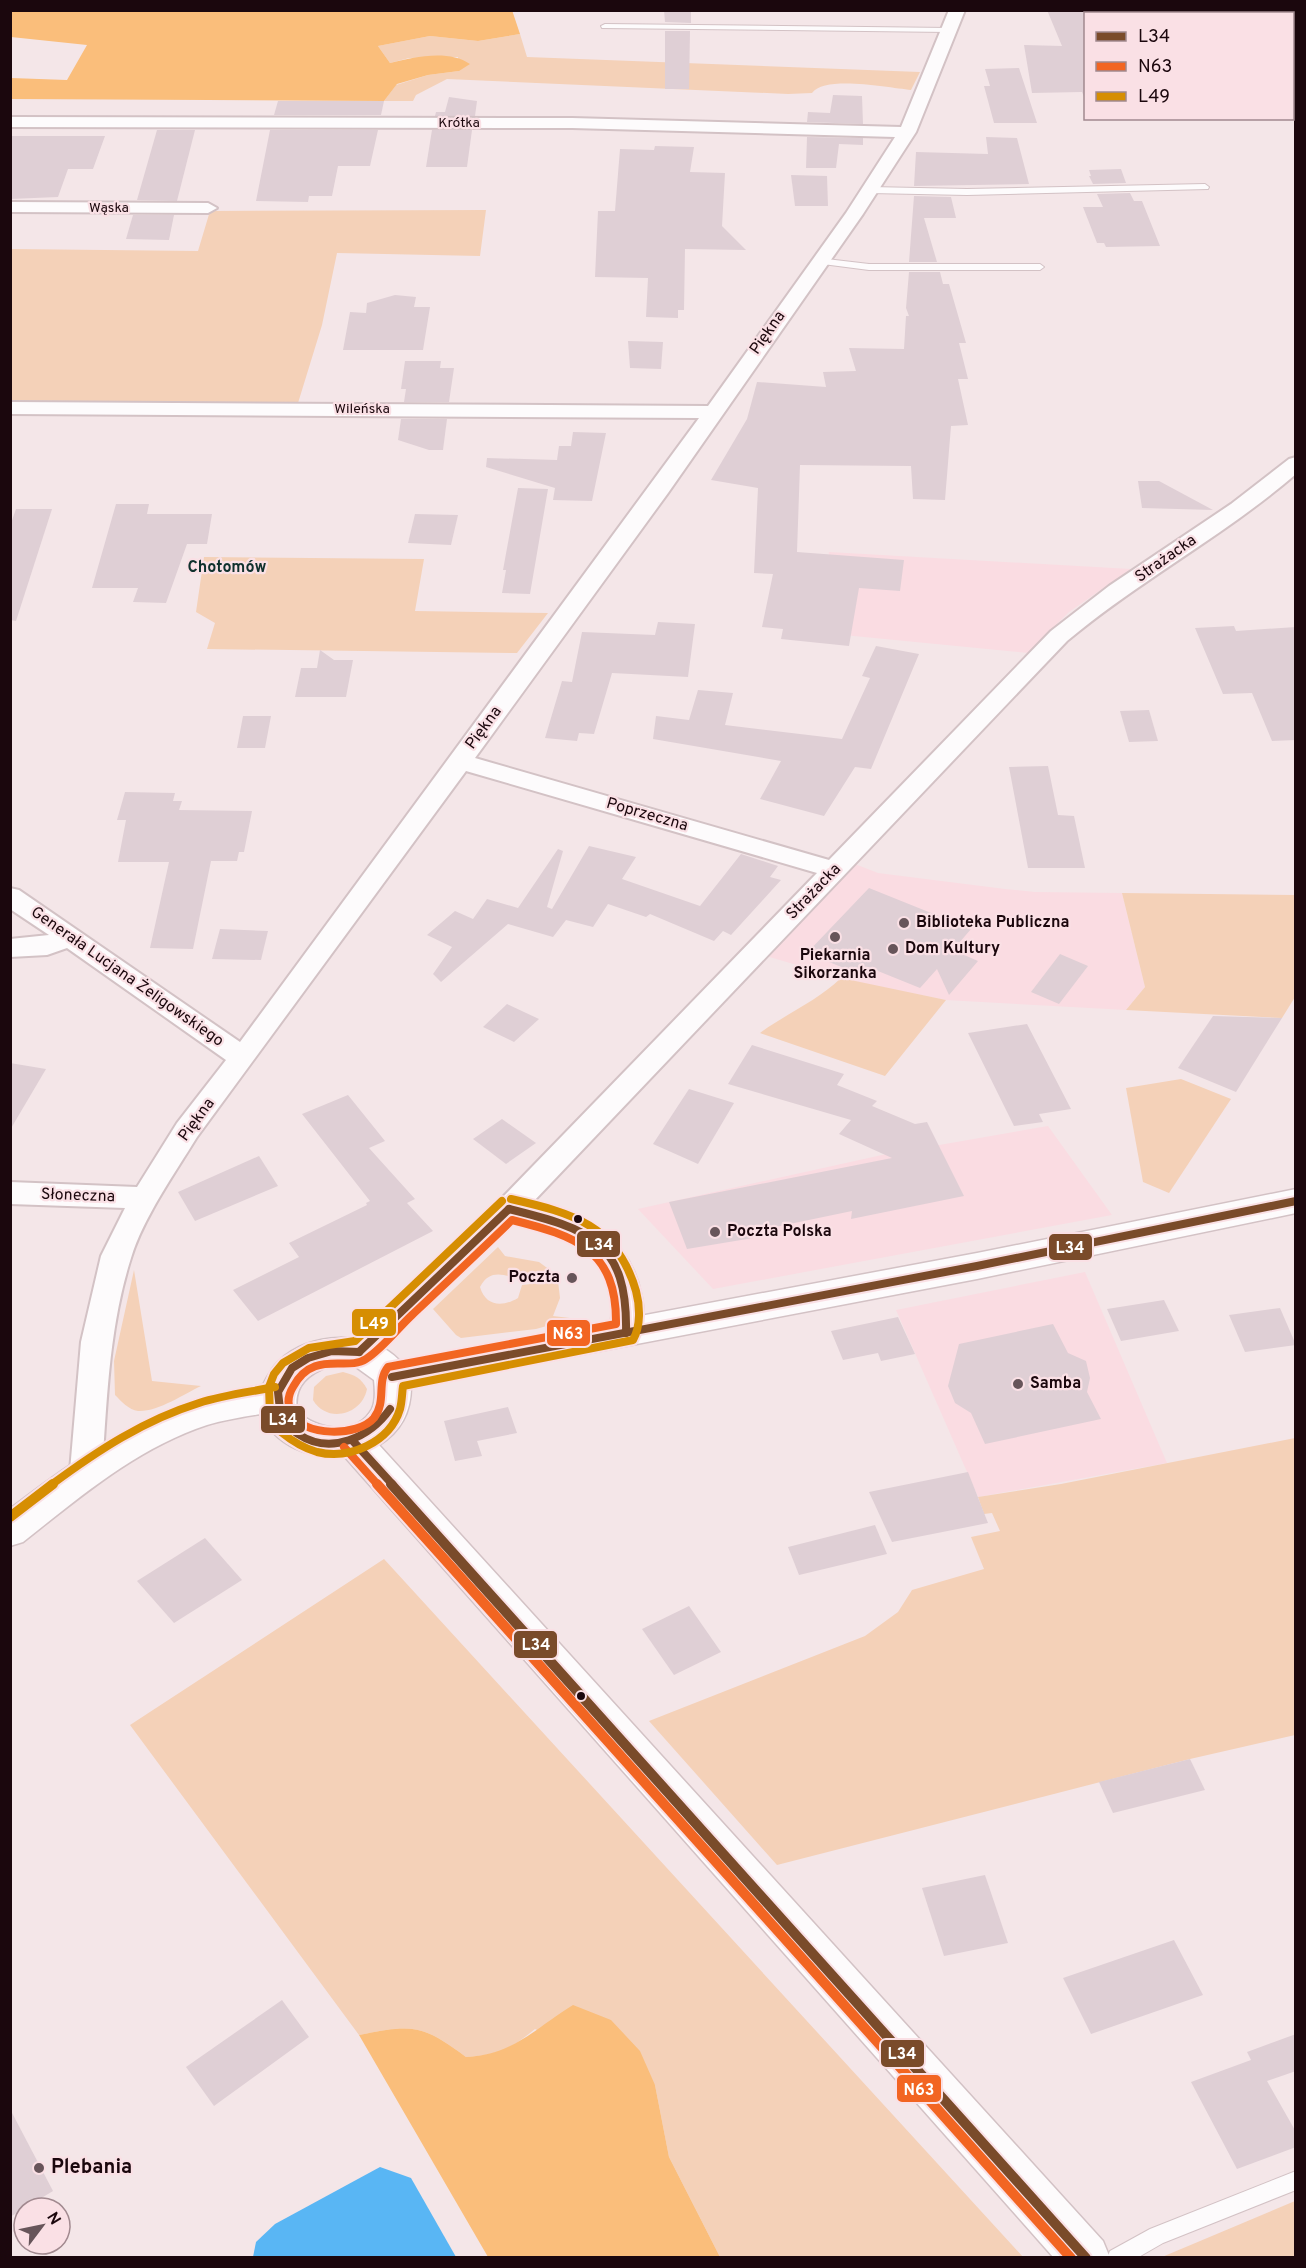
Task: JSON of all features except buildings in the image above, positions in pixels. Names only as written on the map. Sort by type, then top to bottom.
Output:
[{"type":"street","name":"Piękna","points":[[86,1471],[96,1342],[116,1256],[145,1198],[187,1130],[243,1058],[660,488],[870,190],[907,132],[952,20]]},
{"type":"street","name":"Krótka","points":[[10,122],[573,123],[907,132]]},
{"type":"street","name":"Wąska","points":[[10,207],[208,208]]},
{"type":"street","name":"Wileńska","points":[[10,408],[713,412]]},
{"type":"street","name":"Strażacka","points":[[359,1352],[509,1209],[1078,619],[1263,489],[1296,463]]},
{"type":"street","points":[[1263,489],[1294,491]]},
{"type":"street","name":"Poprzeczna","points":[[459,761],[835,870]]},
{"type":"street","name":"Generała Lucjana Żeligowskiego","points":[[10,896],[243,1058]]},
{"type":"street","points":[[10,948],[47,946],[69,937]]},
{"type":"street","name":"Słoneczna","points":[[10,1193],[145,1198]]},
{"type":"street","points":[[392,1377],[965,1269],[1296,1201]]},
{"type":"street","points":[[509,1209],[573,1226],[597,1242],[618,1266],[628,1291],[630,1314],[626,1333]]},
{"type":"street","points":[[332,1351],[359,1352],[373,1358],[392,1377],[393,1398],[387,1418],[368,1433],[352,1440],[332,1443],[302,1437],[281,1418],[277,1396],[292,1368],[308,1358],[332,1351]]},
{"type":"street","points":[[10,1531],[86,1471],[145,1435],[201,1413],[277,1396]]},
{"type":"street","points":[[352,1440],[1086,2258]]},
{"type":"lane","points":[[605,26],[952,20]]},
{"type":"lane","points":[[870,190],[967,192],[1205,187]]},
{"type":"lane","points":[[818,261],[869,267],[1040,267]]},
{"type":"lane","points":[[1117,2258],[1157,2236],[1296,2180]]},
{"type":"shaded area","points":[[11,10],[512,10],[520,34],[478,41],[430,36],[378,46],[390,63],[420,57],[442,56],[461,59],[470,64],[459,71],[428,75],[397,84],[384,101],[11,99],[11,78],[67,80],[87,45],[11,37]]},
{"type":"shaded area","points":[[520,34],[527,57],[920,72],[911,90],[843,84],[819,88],[812,93],[788,94],[447,79],[416,95],[413,101],[384,101],[396,85],[428,75],[459,71],[458,57],[409,58],[390,63],[378,46],[430,36],[478,41]]},
{"type":"shaded area","points":[[486,210],[480,256],[337,253],[322,325],[298,403],[11,403],[11,249],[198,251],[210,211]]},
{"type":"shaded area","points":[[829,552],[1131,569],[1069,612],[1028,653],[823,633]]},
{"type":"shaded area","points":[[204,557],[424,559],[415,611],[548,613],[517,653],[207,649],[215,623],[196,612]]},
{"type":"shaded area","points":[[855,864],[878,873],[1005,889],[1035,892],[1122,893],[1145,987],[1126,1010],[946,1000],[855,982],[766,956]]},
{"type":"shaded area","points":[[1122,893],[1295,895],[1295,997],[1282,1018],[1126,1010],[1145,987]]},
{"type":"shaded area","points":[[841,978],[946,1000],[885,1076],[760,1033],[822,994]]},
{"type":"shaded area","points":[[1181,1079],[1231,1099],[1169,1193],[1143,1182],[1126,1088]]},
{"type":"shaded area","points":[[1048,1126],[1112,1215],[713,1289],[638,1209],[882,1155]]},
{"type":"shaded area","points":[[498,1247],[505,1256],[539,1262],[554,1273],[524,1279],[500,1275],[491,1276],[480,1287],[486,1298],[491,1302],[507,1303],[518,1298],[522,1285],[558,1281],[560,1298],[553,1316],[570,1318],[568,1320],[536,1329],[461,1338],[456,1335],[433,1309]]},
{"type":"shaded area","points":[[134,1270],[152,1381],[201,1386],[162,1406],[146,1411],[128,1407],[115,1395],[114,1361]]},
{"type":"shaded area","points":[[1085,1272],[1167,1463],[978,1497],[896,1310]]},
{"type":"shaded area","points":[[343,1372],[362,1382],[367,1389],[364,1398],[351,1410],[335,1414],[327,1412],[313,1400],[314,1387],[326,1376]]},
{"type":"shaded area","points":[[1295,1438],[1295,1735],[1190,1759],[777,1865],[649,1721],[865,1636],[898,1612],[912,1590],[984,1569],[971,1537],[1000,1531],[992,1513],[984,1514],[978,1497],[1061,1484]]},
{"type":"shaded area","points":[[384,1559],[1023,2257],[720,2257],[669,2157],[655,2085],[535,2029],[504,2050],[487,2055],[466,2057],[438,2038],[416,2029],[392,2029],[359,2035],[130,1725]]},
{"type":"shaded area","points":[[573,2005],[611,2020],[640,2051],[655,2085],[669,2157],[720,2257],[488,2257],[359,2035],[405,2028],[438,2038],[466,2057],[482,2055],[510,2046]]},
{"type":"shaded area","points":[[1295,2201],[1295,2257],[1162,2257]]},
{"type":"water","points":[[380,2167],[411,2178],[456,2257],[253,2257],[256,2242],[275,2224]]},
{"type":"transit line","name":"L49","points":[[281,1432],[298,1445],[318,1452],[339,1454],[359,1450],[377,1441],[391,1427],[400,1409],[403,1386],[633,1340],[638,1324],[637,1295],[630,1271],[620,1252],[607,1237],[574,1217],[511,1199]]},
{"type":"transit line","name":"L49","points":[[278,1430],[270,1415],[269,1387],[274,1374],[283,1363],[309,1348],[340,1341],[355,1341],[502,1201]]},
{"type":"transit line","name":"L34","points":[[392,1377],[977,1266],[1296,1201]]},
{"type":"transit line","name":"L34","points":[[509,1209],[560,1223],[581,1232],[599,1244],[612,1259],[622,1278],[627,1303],[626,1333]]},
{"type":"transit line","name":"L34","points":[[359,1352],[509,1209]]},
{"type":"transit line","name":"N63","points":[[512,1220],[554,1232],[589,1250],[602,1263],[611,1279],[616,1299],[616,1324],[388,1367],[382,1375],[381,1407],[372,1420],[357,1428],[339,1431],[321,1430],[305,1425],[293,1416],[288,1403],[292,1388],[303,1373],[329,1363],[365,1360],[512,1220]]},
{"type":"transit line","name":"L34","points":[[359,1352],[332,1351],[308,1358],[292,1368],[278,1392],[281,1418],[303,1437],[315,1442],[340,1443],[364,1435],[374,1428],[390,1409]]},
{"type":"transit line","name":"L49","points":[[10,1517],[99,1451],[147,1424],[172,1412],[207,1400],[275,1387]]},
{"type":"transit line","name":"L34","points":[[352,1440],[1086,2258]]},
{"type":"transit line","name":"N63","points":[[344,1447],[1071,2258]]},
{"type":"place","name":"Biblioteka Publiczna","points":[[904,923]]},
{"type":"place","name":"Piekarnia Sikorzanka","points":[[835,937]]},
{"type":"place","name":"Dom Kultury","points":[[893,949]]},
{"type":"place","name":"Poczta Polska","points":[[715,1232]]},
{"type":"place","name":"Poczta","points":[[572,1278]]},
{"type":"place","name":"Samba","points":[[1018,1384]]},
{"type":"place","name":"Plebania","points":[[39,2168]]},
{"type":"district","name":"Chotomów","points":[[227,568]]}]
